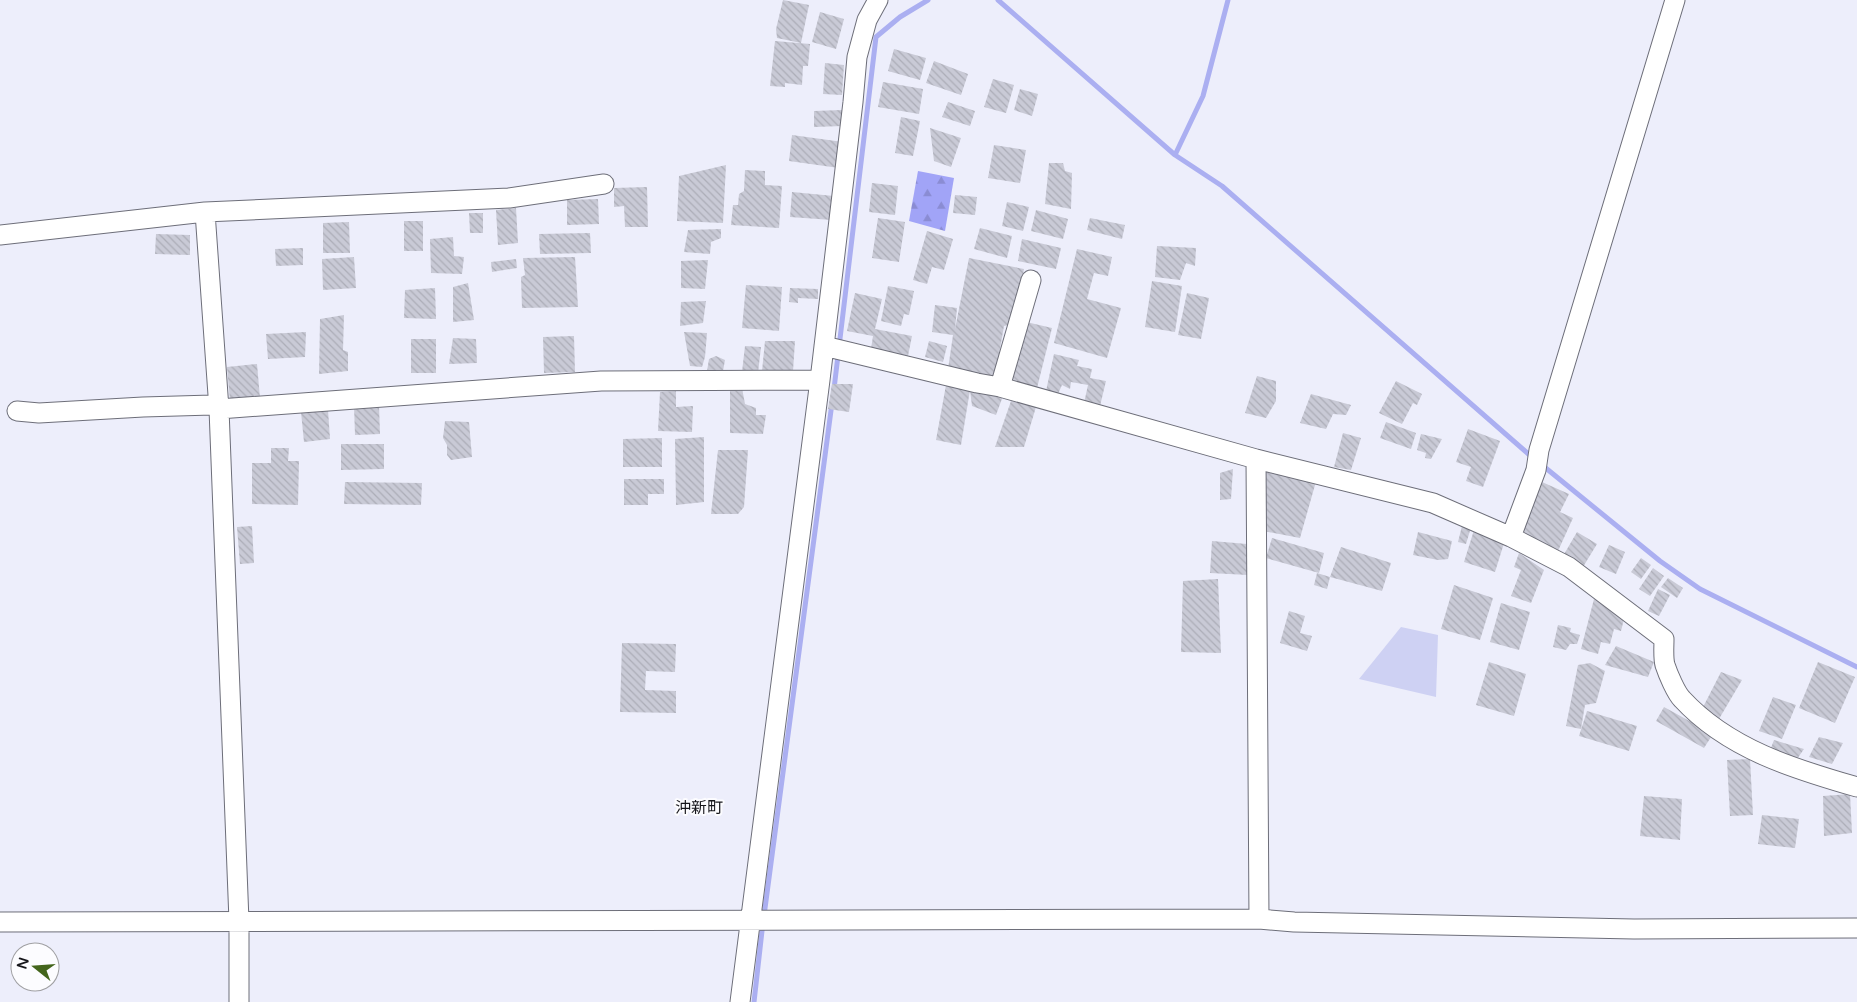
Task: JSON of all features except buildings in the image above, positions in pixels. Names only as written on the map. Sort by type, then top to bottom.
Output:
[{"type":"street","points":[[740,1002],[820,380],[853,102],[856,57],[867,20],[878,0]]},
{"type":"street","points":[[1511,537],[1536,470],[1540,450],[1675,0]]},
{"type":"street","points":[[0,235],[205,212],[509,198],[604,184]]},
{"type":"street","points":[[205,212],[219,409],[239,921],[239,1002]]},
{"type":"street","points":[[1000,387],[1031,280]]},
{"type":"street","points":[[824,346],[1000,387],[1256,459],[1433,503],[1511,537],[1569,567],[1664,639],[1664,664],[1680,698],[1720,733],[1749,749],[1806,773],[1857,787]]},
{"type":"street","points":[[17,411],[39,413],[212,405],[219,409],[600,381],[820,380]]},
{"type":"street","points":[[1256,459],[1260,920]]},
{"type":"street","points":[[0,922],[1260,920],[1624,929],[1857,928]]},
{"type":"green space","points":[[918,171],[954,178],[945,231],[909,221]]},
{"type":"shaded area","points":[[1401,627],[1438,635],[1436,697],[1359,679]]},
{"type":"waterway","points":[[834,389],[876,37],[900,17],[928,0]]},
{"type":"waterway","points":[[998,0],[1175,155],[1222,186],[1533,458]]},
{"type":"waterway","points":[[1175,155],[1203,96],[1228,0]]},
{"type":"waterway","points":[[754,1002],[832,403]]},
{"type":"waterway","points":[[1542,465],[1660,561],[1700,589],[1857,667]]},
{"type":"district","name":"沖新町","points":[[699,808]]}]
